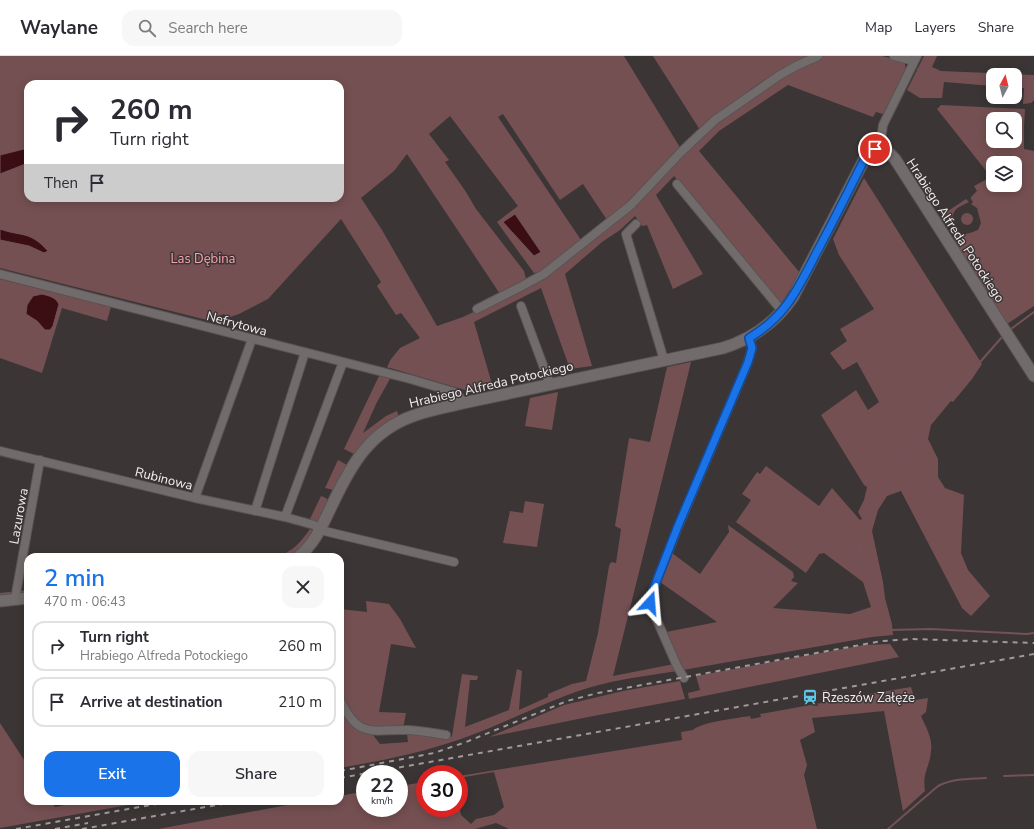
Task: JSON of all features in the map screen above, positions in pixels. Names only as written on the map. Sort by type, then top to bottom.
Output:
[{"type":"street","points":[[477,309],[544,274],[630,205],[715,120],[780,75],[818,56]]},
{"type":"street","points":[[880,148],[883,125],[916,59],[894,56]]},
{"type":"street","name":"Hrabiego Alfreda Potockiego","points":[[302,553],[308,548],[320,530],[349,470],[365,448],[386,429],[412,416],[463,402],[723,348],[749,338],[763,329],[782,311],[801,283],[865,158],[871,151],[880,148],[889,152],[895,159],[1034,376]]},
{"type":"street","points":[[677,184],[782,311]]},
{"type":"street","points":[[636,224],[626,234],[664,360]]},
{"type":"street","name":"Nefrytowa","points":[[0,274],[305,352],[454,392],[458,394],[463,402]]},
{"type":"street","points":[[521,306],[550,384]]},
{"type":"street","points":[[684,678],[677,666],[652,609],[650,598],[678,526],[748,362],[752,348],[749,338]]},
{"type":"street","points":[[195,498],[252,339]]},
{"type":"street","points":[[255,511],[305,352]]},
{"type":"street","points":[[285,517],[343,362]]},
{"type":"street","name":"Rubinowa","points":[[0,451],[195,498],[285,517],[314,525],[320,530],[454,562]]},
{"type":"street","name":"Lazurowa","points":[[15,599],[40,460]]},
{"type":"street","points":[[0,601],[24,598]]},
{"type":"street","points":[[344,708],[348,716],[354,722],[368,730],[409,730],[446,735]]},
{"type":"green space","name":"Las Dębina","points":[[0,56],[624,56],[681,149],[631,199],[607,220],[583,184],[560,200],[503,114],[498,117],[581,240],[543,271],[534,273],[497,222],[518,206],[450,116],[429,134],[449,160],[445,162],[476,209],[524,271],[526,279],[500,294],[407,154],[394,171],[361,198],[382,230],[437,326],[463,317],[516,292],[552,271],[596,235],[615,222],[700,137],[723,117],[788,73],[823,56],[882,56],[904,61],[906,69],[883,114],[876,112],[873,117],[788,85],[719,131],[699,151],[800,273],[780,305],[674,176],[656,195],[703,274],[673,289],[647,225],[642,226],[635,216],[620,230],[602,242],[565,274],[592,366],[570,369],[541,288],[474,322],[492,384],[474,390],[465,390],[387,367],[391,359],[400,348],[420,338],[401,313],[396,315],[377,286],[381,282],[341,219],[268,299],[239,314],[227,318],[224,314],[207,320],[0,268]]},
{"type":"green space","points":[[653,56],[807,56],[783,68],[751,89],[700,130]]},
{"type":"green space","points":[[924,56],[937,56],[932,67],[941,71],[986,73],[986,85],[944,82],[942,98],[920,98],[907,90]]},
{"type":"green space","points":[[1022,74],[1034,75],[1034,100],[1031,103],[1023,104],[1024,88],[1022,88]]},
{"type":"green space","points":[[941,105],[1025,109],[1024,149],[1034,151],[1034,306],[1007,324],[953,240],[955,236],[978,230],[981,223],[977,208],[971,204],[973,202],[971,197],[977,191],[974,186],[986,180],[986,192],[1022,192],[1022,156],[986,156],[986,171],[937,109]]},
{"type":"green space","points":[[864,178],[982,364],[953,402],[951,401],[931,425],[928,439],[938,459],[938,477],[945,488],[964,495],[961,553],[968,570],[990,596],[971,616],[962,608],[901,491],[887,496],[878,510],[872,531],[893,635],[872,637],[683,670],[666,632],[717,622],[660,582],[672,553],[700,574],[729,532],[728,525],[793,572],[794,577],[791,581],[798,583],[773,608],[850,614],[871,607],[863,582],[824,553],[819,554],[806,573],[736,522],[751,500],[742,494],[757,472],[760,474],[766,466],[819,506],[832,488],[860,520],[862,519],[858,512],[864,500],[867,487],[864,485],[821,415],[856,390],[868,410],[879,402],[857,362],[843,370],[830,353],[847,341],[840,329],[874,309],[839,255],[833,239]]},
{"type":"green space","points":[[966,199],[969,202],[954,212],[951,224],[940,221],[939,217]]},
{"type":"green space","points":[[965,213],[969,213],[973,219],[969,225],[965,225],[961,221],[961,217]]},
{"type":"green space","points":[[0,279],[111,307],[107,321],[62,308],[42,373],[0,358]]},
{"type":"green space","points":[[691,362],[613,676],[674,664],[677,671],[621,680],[588,688],[555,700],[491,728],[444,745],[400,756],[344,767],[344,714],[352,726],[373,735],[380,744],[408,742],[407,734],[449,738],[452,736],[462,674],[478,676],[477,680],[470,680],[465,727],[509,710],[517,669],[522,671],[519,710],[548,697],[548,694],[572,684],[586,681],[598,633],[609,566],[611,562],[616,563],[621,529],[615,526],[629,438],[650,442],[667,367]]},
{"type":"green space","points":[[380,374],[391,377],[377,402],[363,433],[386,416],[397,411],[399,417],[371,436],[354,454],[344,449]]},
{"type":"green space","points":[[558,392],[552,430],[525,426],[530,398]]},
{"type":"green space","points":[[338,460],[347,465],[334,490],[325,488]]},
{"type":"green space","points":[[321,496],[329,501],[319,523],[309,521]]},
{"type":"green space","points":[[525,501],[544,504],[537,547],[503,543],[510,511],[523,513]]},
{"type":"green space","points":[[310,529],[314,531],[296,553],[286,553],[296,546]]},
{"type":"green space","points":[[366,601],[389,604],[400,619],[416,648],[391,644],[379,712],[406,713],[404,724],[400,728],[368,728],[355,720],[344,703],[344,609],[367,612]]},
{"type":"green space","points":[[890,644],[899,657],[689,699],[688,693],[700,690],[696,676],[864,645]]},
{"type":"green space","points":[[680,681],[685,699],[489,737],[564,705],[623,691]]},
{"type":"green space","points":[[911,687],[915,700],[928,698],[926,712],[921,716],[929,733],[931,742],[930,757],[925,774],[925,791],[903,811],[884,711],[812,718],[815,732],[800,740],[807,765],[804,775],[817,829],[509,829],[496,823],[475,829],[158,829],[287,805],[344,805],[344,795],[356,793],[356,817],[408,817],[408,785],[416,783],[416,817],[463,817],[471,824],[476,819],[494,815],[504,807],[494,772],[468,776],[468,775],[682,740],[681,732],[693,730],[697,727],[711,723],[750,716],[751,719],[761,717],[760,714],[860,696],[860,699],[869,697],[869,694]]},
{"type":"green space","points":[[0,723],[24,760],[24,805],[54,805],[55,807],[65,805],[128,805],[0,828]]},
{"type":"shaded area","points":[[24,149],[24,165],[0,174],[0,155]]},
{"type":"shaded area","points":[[515,214],[541,252],[534,256],[503,222]]},
{"type":"shaded area","points":[[0,229],[30,237],[36,240],[48,251],[44,253],[29,246],[0,240]]},
{"type":"shaded area","points":[[42,294],[52,297],[59,304],[53,326],[50,330],[45,330],[37,321],[26,314],[27,305],[33,296]]},
{"type":"waterway","points":[[818,60],[833,56]]},
{"type":"waterway","points":[[870,56],[904,64]]},
{"type":"waterway","points":[[918,69],[945,75],[986,78]]},
{"type":"waterway","points":[[389,367],[392,360],[408,349],[459,322],[504,301],[548,277],[623,219],[717,124],[784,77]]},
{"type":"waterway","points":[[1022,79],[1034,80]]},
{"type":"waterway","points":[[1011,329],[1034,312]]},
{"type":"waterway","points":[[1002,337],[925,425],[874,500],[860,541],[860,554],[891,630],[930,629],[1027,634],[1034,633]]},
{"type":"waterway","points":[[350,450],[383,379]]},
{"type":"waterway","points":[[351,449],[396,415]]},
{"type":"waterway","points":[[332,489],[342,467]]},
{"type":"waterway","points":[[316,522],[326,500]]},
{"type":"waterway","points":[[291,553],[300,546],[311,531]]},
{"type":"waterway","points":[[20,592],[24,592]]},
{"type":"waterway","points":[[0,594],[10,593]]},
{"type":"waterway","points":[[1004,776],[1034,775]]},
{"type":"waterway","points":[[888,829],[938,786],[955,780],[986,778]]},
{"type":"railway","points":[[344,770],[434,753],[466,742],[567,701],[598,693],[882,641],[913,639],[1034,643]]},
{"type":"railway","points":[[344,777],[1034,654]]},
{"type":"railway","points":[[16,829],[151,805]]},
{"type":"railway","points":[[82,829],[217,805]]},
{"type":"railway","points":[[55,829],[88,823]]},
{"type":"place","name":"Rzeszów Załęże","points":[[810,697]]},
{"type":"route","points":[[650,603],[650,598],[678,526],[751,356],[752,348],[749,338],[775,319],[793,297],[865,158],[875,149]]}]
